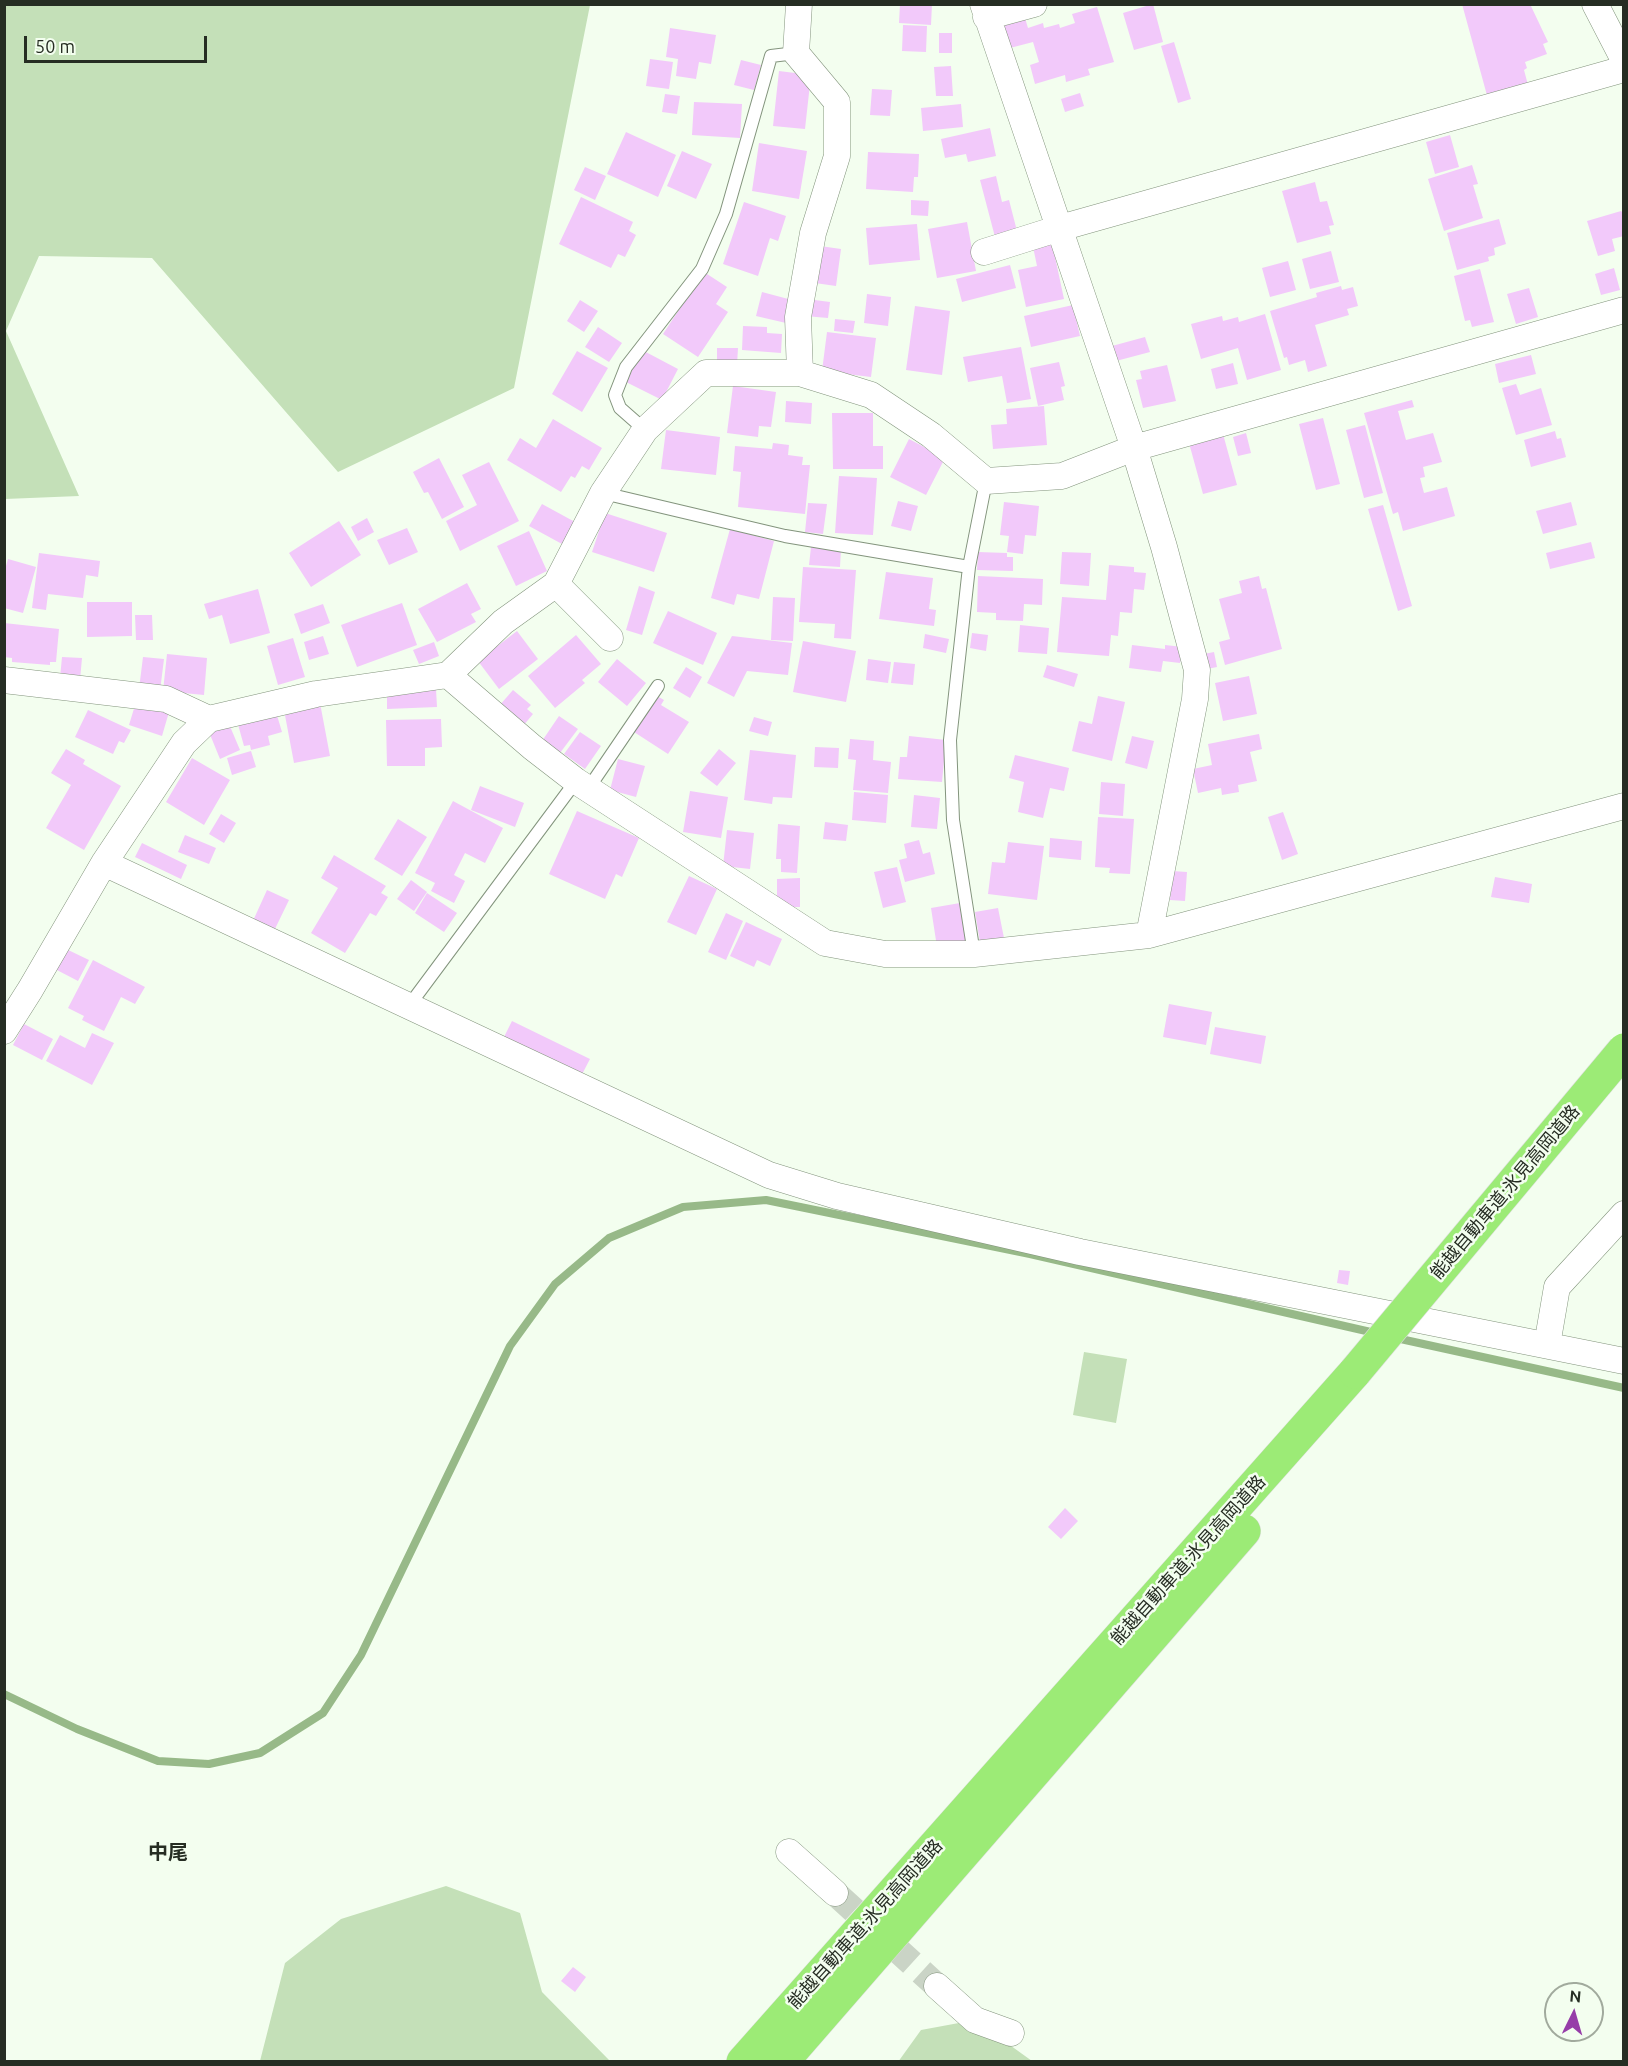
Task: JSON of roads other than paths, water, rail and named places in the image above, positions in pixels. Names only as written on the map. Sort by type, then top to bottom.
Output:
[{"type":"highway","name":"能越自動車道;氷見高岡道路","points":[[743,2061],[1365,1376],[1623,1050]]},
{"type":"highway","name":"能越自動車道;氷見高岡道路","points":[[782,2061],[1365,1376],[1623,1080]]},
{"type":"street","points":[[799,4],[796,53],[837,102],[837,156],[813,233],[798,317],[800,374]]},
{"type":"street","points":[[1034,4],[984,11],[1134,448],[1164,547],[1197,670],[1195,699],[1149,934]]},
{"type":"street","points":[[1595,4],[1623,60]]},
{"type":"street","points":[[984,252],[1059,228],[1623,69]]},
{"type":"street","points":[[4,1031],[104,863],[184,743],[209,719],[316,694],[448,675],[503,622],[556,584],[603,493],[645,430],[706,373],[800,374],[871,395],[931,435],[987,481],[1062,476],[1134,448],[1623,310]]},
{"type":"street","points":[[556,584],[610,638]]},
{"type":"street","points":[[448,675],[532,747],[582,785],[825,943],[885,954],[974,954],[1149,934],[1623,806]]},
{"type":"street","points":[[4,680],[166,699],[209,719]]},
{"type":"street","points":[[104,863],[769,1175],[837,1196],[1080,1252],[1623,1361]]},
{"type":"street","points":[[1547,1345],[1557,1287],[1623,1214]]},
{"type":"street","points":[[789,1852],[835,1893]]},
{"type":"street","points":[[937,1986],[975,2020],[1011,2033]]},
{"type":"lane","points":[[645,430],[620,408],[615,395],[618,386],[626,367],[702,269],[726,214],[771,56],[796,53]]},
{"type":"lane","points":[[974,954],[953,820],[950,740],[969,567],[987,481]]},
{"type":"lane","points":[[603,493],[785,536],[969,567]]},
{"type":"lane","points":[[408,1007],[658,686]]},
{"type":"waterway","points":[[4,1694],[77,1729],[158,1761],[209,1764],[260,1753],[323,1713],[361,1655],[510,1346],[555,1284],[609,1238],[683,1207],[766,1200],[1030,1254],[1375,1333]]},
{"type":"waterway","points":[[1396,1338],[1624,1388]]},
{"type":"tunnel","points":[[835,1893],[937,1986]]},
{"type":"district","name":"中尾","points":[[168,1852]]}]
